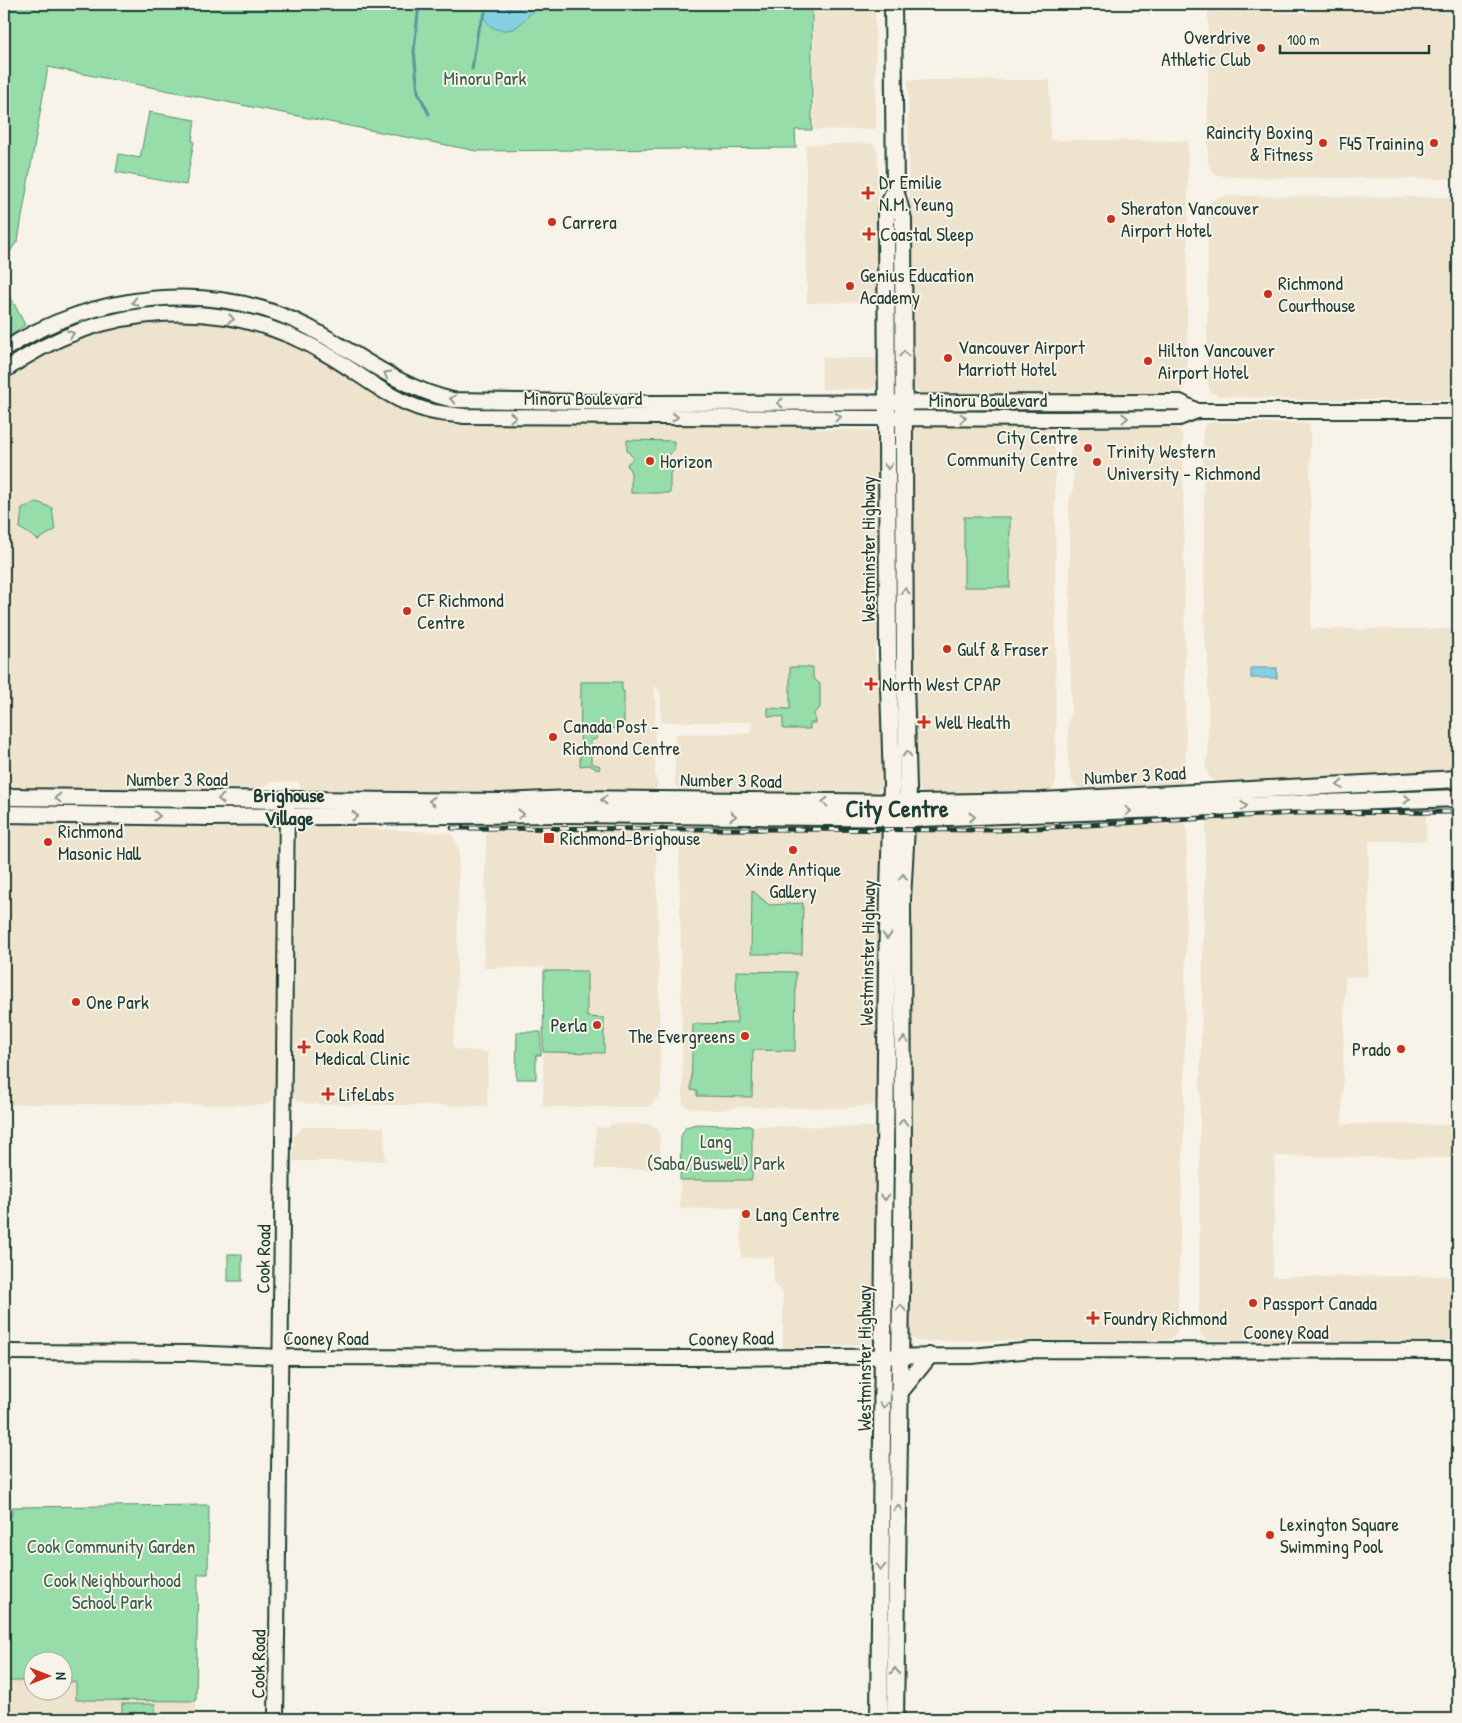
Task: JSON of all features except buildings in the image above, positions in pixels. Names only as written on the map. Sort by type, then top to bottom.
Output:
[{"type":"main road","name":"Westminster Highway","points":[[894,4],[895,190],[903,218],[904,410],[899,810]]},
{"type":"main road","name":"Westminster Highway","points":[[879,1719],[904,1064],[902,900],[887,410],[886,210],[895,190]]},
{"type":"main road","name":"Number 3 Road","points":[[4,814],[288,816],[899,810],[1458,780]]},
{"type":"main road","name":"Number 3 Road","points":[[4,798],[508,802],[660,800],[1024,815],[1458,798]]},
{"type":"main road","name":"Westminster Highway","points":[[892,1356],[899,1392],[895,1719]]},
{"type":"main road","points":[[899,1392],[929,1356]]},
{"type":"street","name":"Minoru Boulevard","points":[[4,350],[37,331],[85,313],[150,299],[193,297],[253,307],[290,318],[408,386],[431,395],[452,400],[652,403],[887,410]]},
{"type":"street","name":"Minoru Boulevard","points":[[4,371],[54,341],[86,328],[169,312],[192,313],[241,321],[298,340],[328,355],[396,398],[438,412],[485,417],[904,410],[1180,402],[1197,411],[1458,411]]},
{"type":"street","name":"Cook Road","points":[[276,1719],[287,800]]},
{"type":"street","name":"Cooney Road","points":[[4,1352],[188,1353],[280,1357],[929,1356],[989,1355],[1032,1350],[1458,1351]]},
{"type":"shaded area","points":[[814,4],[875,4],[876,129],[814,130]]},
{"type":"shaded area","points":[[1308,4],[1458,4],[1458,179],[1228,177],[1214,174],[1208,163],[1208,10],[1308,13]]},
{"type":"shaded area","points":[[908,80],[1050,80],[1050,140],[1188,141],[1187,381],[1182,393],[1171,396],[924,394],[914,390],[910,381]]},
{"type":"shaded area","points":[[870,143],[876,147],[878,154],[878,302],[807,303],[806,145]]},
{"type":"shaded area","points":[[1225,196],[1458,197],[1458,400],[1307,400],[1219,396],[1210,392],[1207,380],[1208,212],[1212,200]]},
{"type":"shaded area","name":"CF Richmond Centre","points":[[160,319],[220,322],[264,332],[292,343],[336,367],[397,407],[449,421],[632,423],[636,425],[806,425],[818,429],[871,430],[878,435],[883,444],[882,641],[875,647],[875,660],[883,668],[883,787],[873,794],[681,793],[675,784],[675,734],[752,733],[752,722],[661,722],[661,695],[655,685],[655,772],[658,786],[652,794],[308,791],[300,787],[298,782],[270,782],[262,788],[161,788],[128,793],[9,792],[4,789],[4,376],[56,347],[113,326]]},
{"type":"shaded area","points":[[822,358],[878,358],[878,384],[870,389],[822,389]]},
{"type":"shaded area","points":[[1213,422],[1310,423],[1311,629],[1458,629],[1458,773],[1220,784],[1210,779],[1205,766],[1208,754],[1208,654],[1205,646],[1203,430],[1205,425]]},
{"type":"shaded area","points":[[921,425],[1045,426],[1055,431],[1056,781],[1053,789],[1047,792],[924,794],[915,786],[912,427]]},
{"type":"shaded area","points":[[1085,426],[1172,427],[1179,429],[1183,437],[1186,775],[1182,783],[1175,786],[1083,791],[1074,785],[1070,774],[1068,759],[1068,722],[1071,714],[1069,501],[1073,490],[1073,466],[1070,457],[1073,433]]},
{"type":"shaded area","points":[[1426,805],[1426,841],[1369,841],[1368,976],[1345,977],[1342,1124],[1458,1125],[1458,1158],[1275,1156],[1273,1277],[1458,1276],[1458,1341],[1206,1340],[1199,1331],[1200,1084],[1206,823],[1212,815]]},
{"type":"shaded area","points":[[1173,818],[1183,821],[1187,828],[1184,1127],[1177,1333],[1173,1338],[1165,1340],[916,1341],[908,1333],[908,1133],[914,833],[920,826],[927,824],[1011,825]]},
{"type":"shaded area","points":[[310,820],[340,827],[451,833],[459,849],[456,1019],[453,1044],[454,1049],[488,1052],[487,1106],[312,1104],[297,1101],[293,1094],[297,832],[299,824]]},
{"type":"shaded area","points":[[4,821],[273,824],[277,833],[275,1095],[272,1101],[265,1105],[4,1104]]},
{"type":"shaded area","points":[[496,823],[645,824],[656,830],[661,1094],[649,1107],[543,1107],[544,967],[484,968],[486,835],[490,827]]},
{"type":"shaded area","points":[[692,824],[876,826],[884,834],[879,1100],[875,1105],[845,1108],[737,1107],[721,1110],[689,1108],[683,1104],[679,838],[683,828]]},
{"type":"shaded area","points":[[612,1124],[649,1124],[658,1129],[660,1137],[660,1169],[595,1169],[596,1127],[608,1128]]},
{"type":"shaded area","points":[[752,1126],[873,1127],[878,1132],[876,1339],[870,1344],[783,1348],[783,1292],[774,1284],[774,1257],[741,1258],[741,1208],[680,1209],[680,1180],[752,1180]]},
{"type":"shaded area","points":[[303,1127],[384,1127],[385,1161],[293,1161],[294,1136]]},
{"type":"shaded area","points":[[4,1681],[22,1681],[22,1700],[72,1700],[72,1682],[76,1682],[76,1700],[196,1701],[196,1719],[4,1719]]},
{"type":"green space","name":"Minoru Park","points":[[4,4],[812,4],[812,130],[795,130],[796,148],[477,151],[48,67],[18,240],[7,256],[4,279]]},
{"type":"green space","points":[[149,112],[195,120],[192,141],[194,141],[186,185],[116,172],[119,154],[140,158]]},
{"type":"green space","points":[[4,284],[25,325],[4,340]]},
{"type":"green space","points":[[627,440],[674,441],[674,450],[667,457],[673,463],[670,466],[672,471],[670,473],[670,493],[631,493],[631,473],[627,464],[634,458],[627,451]]},
{"type":"green space","points":[[37,502],[52,508],[55,530],[38,540],[20,528],[22,508]]},
{"type":"green space","points":[[964,517],[1010,517],[1010,587],[964,587]]},
{"type":"green space","points":[[790,667],[813,667],[813,678],[820,684],[820,708],[814,713],[815,723],[810,723],[810,729],[783,729],[783,717],[768,716],[768,708],[790,709]]},
{"type":"green space","points":[[581,682],[622,682],[622,691],[624,691],[624,729],[609,728],[598,732],[596,739],[591,740],[591,763],[600,766],[599,770],[589,765],[580,766]]},
{"type":"green space","points":[[752,890],[769,905],[803,903],[802,954],[751,954]]},
{"type":"green space","points":[[544,971],[587,971],[587,1017],[604,1018],[604,1053],[543,1052]]},
{"type":"green space","points":[[736,971],[796,972],[795,1051],[753,1050],[752,1097],[697,1096],[697,1091],[691,1090],[693,1024],[737,1023]]},
{"type":"green space","points":[[517,1032],[541,1032],[541,1055],[536,1055],[536,1079],[516,1079]]},
{"type":"green space","name":"Lang (Saba/Buswell) Park","points":[[696,1124],[752,1126],[752,1180],[680,1180],[681,1136],[686,1127]]},
{"type":"green space","points":[[228,1254],[242,1254],[242,1281],[228,1281]]},
{"type":"green space","name":"Cook Neighbourhood School Park","points":[[209,1505],[208,1574],[198,1574],[196,1701],[76,1700],[76,1682],[72,1682],[72,1650],[22,1650],[22,1681],[4,1681],[4,1516],[12,1515],[12,1507]]},
{"type":"green space","points":[[122,1704],[155,1704],[155,1719],[122,1719]]},
{"type":"water","points":[[485,4],[506,4],[507,7],[516,10],[527,4],[541,4],[518,26],[510,30],[500,30],[488,24],[485,16]]},
{"type":"water","points":[[1251,668],[1277,668],[1277,678],[1251,678]]},
{"type":"waterway","points":[[419,4],[414,51],[418,92],[429,114]]},
{"type":"waterway","points":[[472,69],[478,30],[485,13]]},
{"type":"railway","points":[[452,828],[1000,830],[1296,813],[1458,812]]},
{"type":"place","name":"Overdrive Athletic Club","points":[[1261,48]]},
{"type":"place","name":"Raincity Boxing & Fitness","points":[[1323,143]]},
{"type":"place","name":"F45 Training","points":[[1434,143]]},
{"type":"place","name":"Dr Emilie N.M. Yeung","points":[[868,193]]},
{"type":"place","name":"Sheraton Vancouver Airport Hotel","points":[[1111,219]]},
{"type":"place","name":"Carrera","points":[[552,222]]},
{"type":"place","name":"Coastal Sleep","points":[[869,234]]},
{"type":"place","name":"Genius Education Academy","points":[[850,286]]},
{"type":"place","name":"Richmond Courthouse","points":[[1268,294]]},
{"type":"place","name":"Vancouver Airport Marriott Hotel","points":[[948,358]]},
{"type":"place","name":"Hilton Vancouver Airport Hotel","points":[[1148,361]]},
{"type":"place","name":"City Centre Community Centre","points":[[1088,448]]},
{"type":"place","name":"Horizon","points":[[650,461]]},
{"type":"place","name":"Trinity Western University - Richmond","points":[[1097,462]]},
{"type":"place","name":"CF Richmond Centre","points":[[407,611]]},
{"type":"place","name":"Gulf & Fraser","points":[[947,649]]},
{"type":"place","name":"North West CPAP","points":[[871,684]]},
{"type":"place","name":"Well Health","points":[[924,722]]},
{"type":"place","name":"Canada Post - Richmond Centre","points":[[553,737]]},
{"type":"place","name":"Richmond–Brighouse","points":[[549,838]]},
{"type":"place","name":"Richmond Masonic Hall","points":[[48,842]]},
{"type":"place","name":"Xinde Antique Gallery","points":[[793,850]]},
{"type":"place","name":"One Park","points":[[76,1002]]},
{"type":"place","name":"Perla","points":[[597,1025]]},
{"type":"place","name":"The Evergreens","points":[[745,1036]]},
{"type":"place","name":"Cook Road Medical Clinic","points":[[304,1047]]},
{"type":"place","name":"Prado","points":[[1401,1049]]},
{"type":"place","name":"LifeLabs","points":[[328,1094]]},
{"type":"place","name":"Lang Centre","points":[[746,1214]]},
{"type":"place","name":"Passport Canada","points":[[1253,1303]]},
{"type":"place","name":"Foundry Richmond","points":[[1093,1318]]},
{"type":"place","name":"Lexington Square Swimming Pool","points":[[1270,1535]]},
{"type":"district","name":"Brighouse Village","points":[[289,806]]},
{"type":"district","name":"City Centre","points":[[897,809]]},
{"type":"park label","name":"Cook Community Garden","points":[[111,1546]]}]
